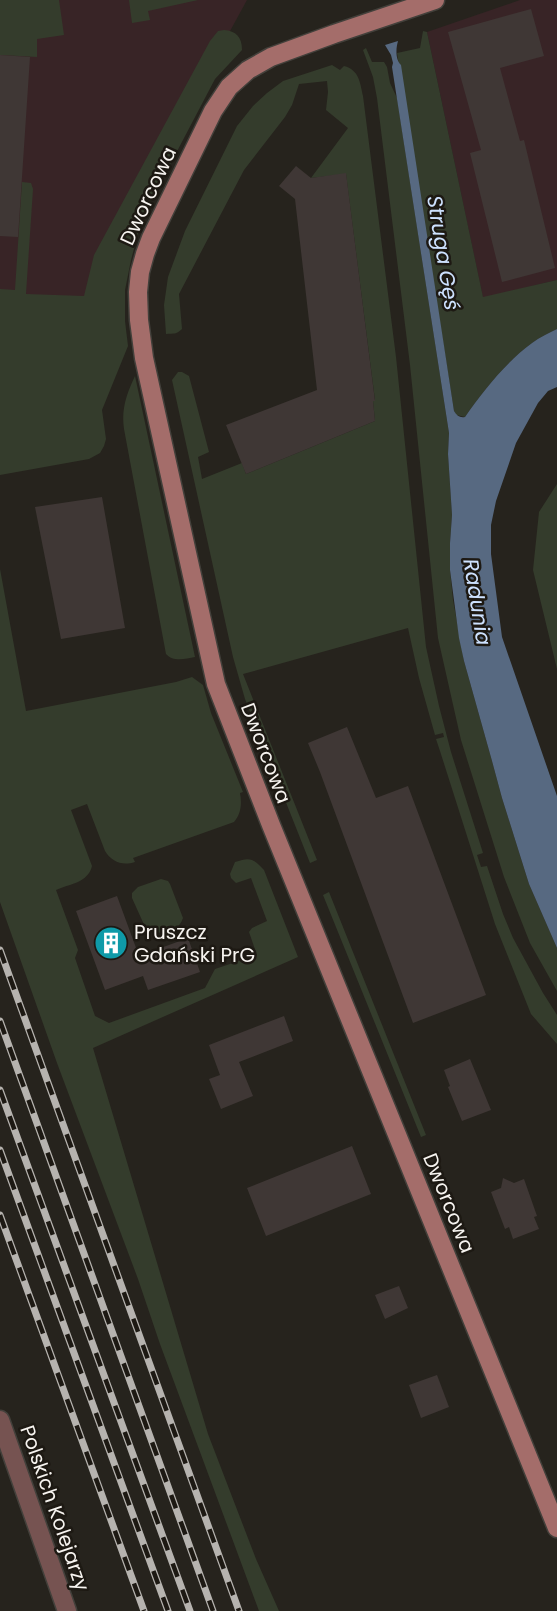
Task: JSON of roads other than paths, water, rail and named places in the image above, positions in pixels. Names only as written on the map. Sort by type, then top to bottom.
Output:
[{"type":"street","name":"Dworcowa","points":[[435,0],[271,57],[248,70],[229,87],[213,111],[151,238],[140,272],[139,320],[144,358],[216,684],[224,708],[557,1528]]},
{"type":"street","name":"Polskich Kolejarzy","points":[[0,1420],[67,1611]]},
{"type":"water","name":"Radunia","points":[[398,41],[397,57],[401,65],[456,414],[465,417],[487,387],[513,359],[535,341],[557,329],[557,387],[548,391],[538,403],[516,443],[496,501],[491,525],[491,554],[502,637],[557,796],[557,948],[529,884],[502,798],[459,638],[450,570],[452,515],[449,433],[393,63],[385,45]]},
{"type":"railway","points":[[0,950],[239,1611]]},
{"type":"railway","points":[[0,1021],[213,1611]]},
{"type":"railway","points":[[0,1090],[190,1611]]},
{"type":"railway","points":[[0,1150],[168,1611]]},
{"type":"railway","points":[[0,1215],[144,1611]]},
{"type":"place","name":"Pruszcz Gdański PrG","points":[[111,943]]},
{"type":"water label","name":"Struga Gęś","points":[[443,253]]}]
